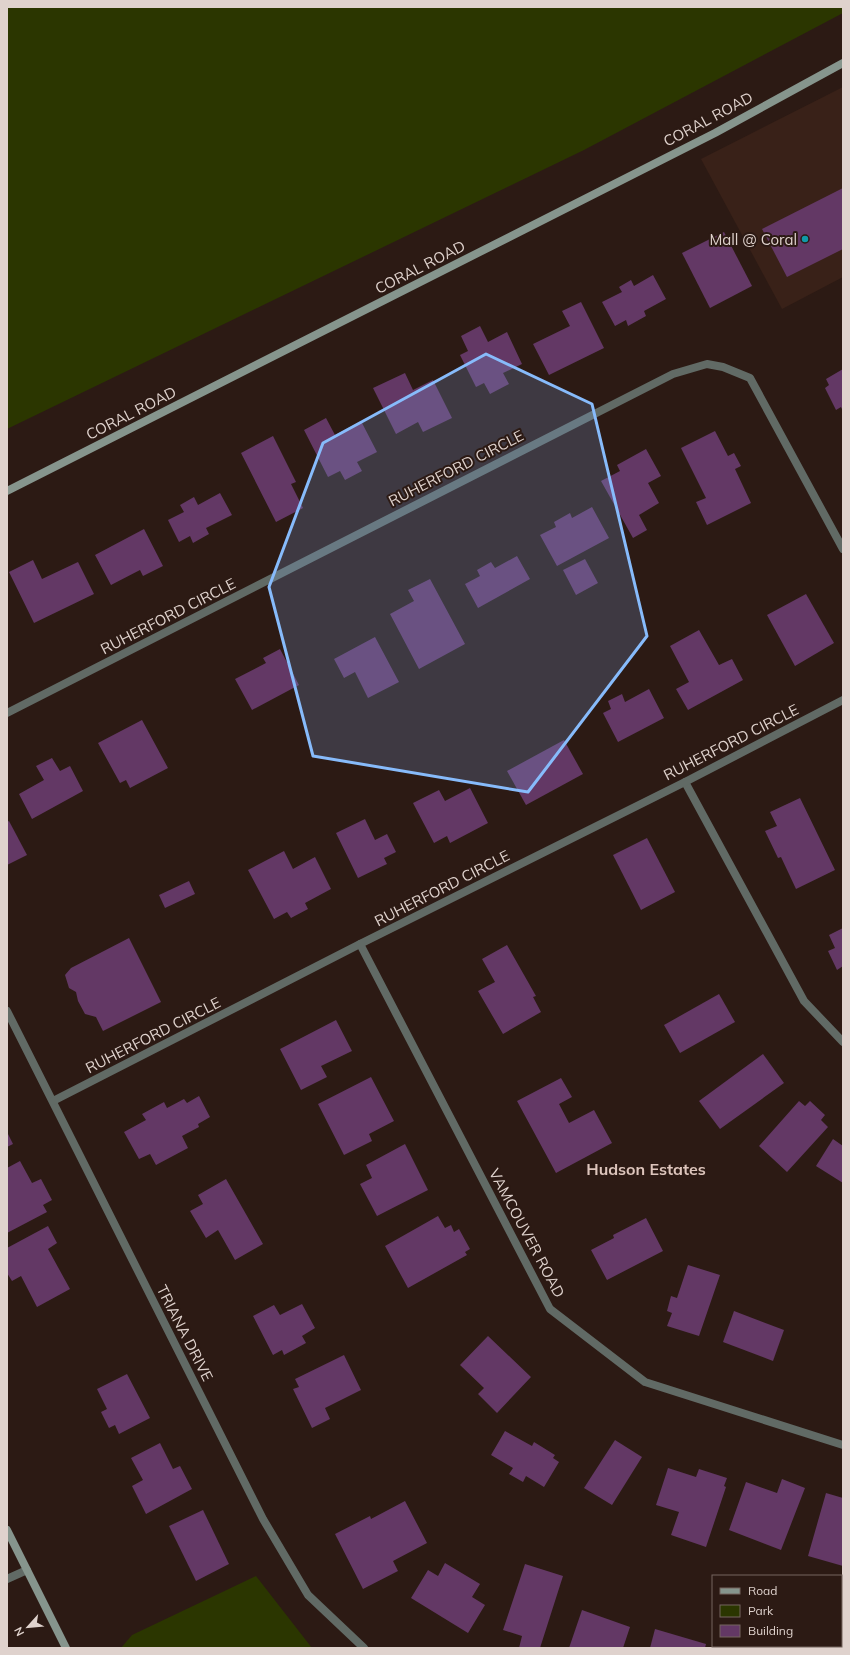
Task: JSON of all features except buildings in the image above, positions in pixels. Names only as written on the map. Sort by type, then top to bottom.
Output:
[{"type":"main road","name":"CORAL ROAD","points":[[7,491],[715,133],[843,63]]},
{"type":"main road","points":[[7,1530],[66,1648]]},
{"type":"street","name":"RUHERFORD CIRCLE","points":[[7,713],[673,374],[707,364],[750,378],[843,549]]},
{"type":"street","name":"RUHERFORD CIRCLE","points":[[53,1101],[360,944],[685,782],[843,700]]},
{"type":"street","points":[[685,782],[804,1001],[843,1042]]},
{"type":"street","name":"VAMCOUVER ROAD","points":[[360,944],[550,1309],[645,1382],[843,1446]]},
{"type":"street","name":"TRIANA DRIVE","points":[[7,1011],[263,1519],[308,1595],[364,1648]]},
{"type":"street","points":[[7,1580],[26,1570]]},
{"type":"highlighted area","points":[[486,354],[592,404],[647,636],[528,792],[313,756],[269,587],[323,443]]},
{"type":"shaded area","points":[[843,87],[843,277],[782,309],[701,159]]},
{"type":"green space","points":[[7,7],[843,7],[843,13],[584,150],[7,429]]},
{"type":"green space","points":[[256,1576],[312,1648],[121,1648],[132,1635]]},
{"type":"place","name":"Mall @ Coral","points":[[805,239]]},
{"type":"district","name":"Hudson Estates","points":[[646,1169]]}]
